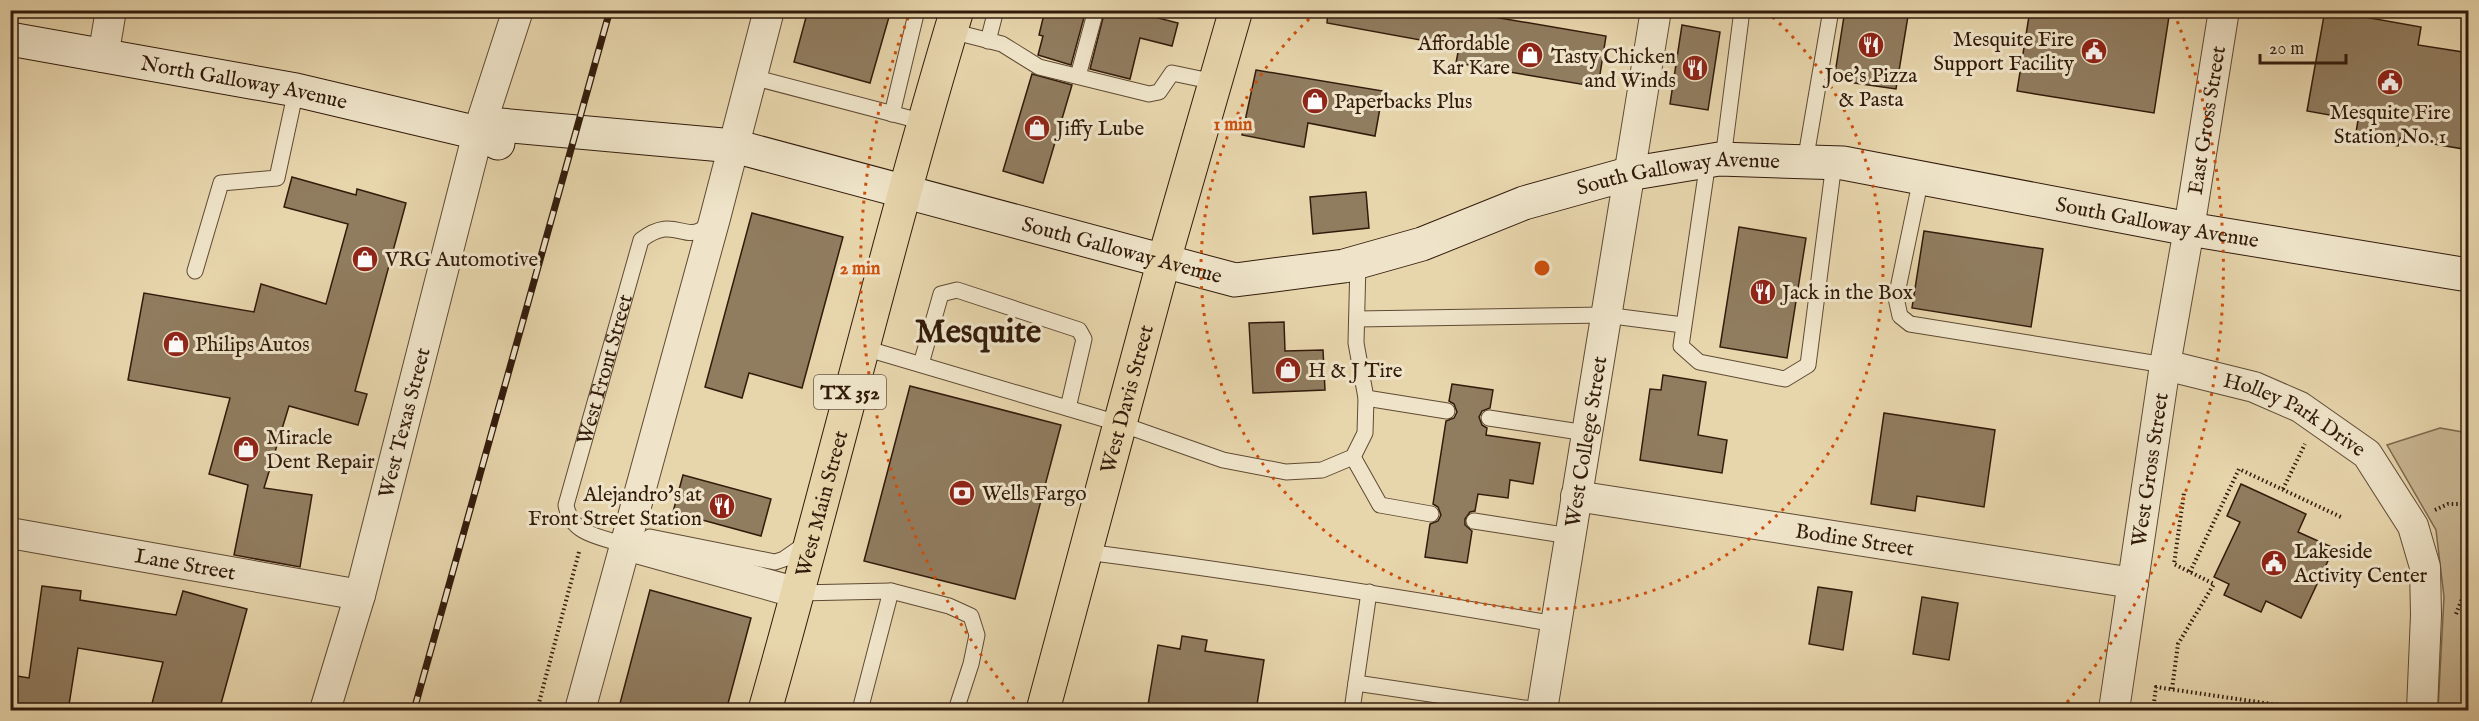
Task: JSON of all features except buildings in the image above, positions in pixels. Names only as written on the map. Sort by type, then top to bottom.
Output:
[{"type":"main road","name":"West Davis Street","points":[[1043,711],[1164,260],[1235,11]]},
{"type":"main road","name":"TX 352","points":[[903,192],[954,21]]},
{"type":"main road","name":"North Galloway Avenue","points":[[10,39],[296,90],[478,132],[500,125],[734,146],[903,192]]},
{"type":"main road","name":"South Galloway Avenue","points":[[903,192],[1235,280],[1344,266],[1422,244],[1524,203],[1628,174],[1715,160],[1819,162],[1921,178],[2189,229],[2469,275]]},
{"type":"main road","name":"West Main Street","points":[[765,711],[903,192]]},
{"type":"street","points":[[104,57],[111,10]]},
{"type":"street","name":"West Texas Street","points":[[325,711],[360,595],[478,132],[518,10]]},
{"type":"street","points":[[580,711],[715,219],[769,10]]},
{"type":"street","name":"West College Street","points":[[1542,711],[1656,10]]},
{"type":"street","name":"East Gross Street","points":[[2189,229],[2224,10]]},
{"type":"street","name":"West Gross Street","points":[[2114,711],[2164,365],[2189,229]]},
{"type":"street","name":"Holley Park Drive","points":[[2164,365],[2254,387],[2300,407],[2367,454],[2413,526],[2425,567],[2426,615],[2422,711]]},
{"type":"street","name":"Bodine Street","points":[[1576,496],[2133,583]]},
{"type":"street","name":"Lane Street","points":[[10,533],[360,595]]},
{"type":"street","points":[[627,538],[798,593]]},
{"type":"lane","points":[[892,114],[917,10]]},
{"type":"lane","points":[[988,41],[996,10]]},
{"type":"lane","points":[[1078,76],[1096,10]]},
{"type":"lane","points":[[1742,10],[1681,346],[1699,362],[1785,379],[1808,365],[1819,162],[1831,10]]},
{"type":"lane","points":[[954,21],[988,41],[1002,44],[1039,67],[1149,94],[1159,92],[1172,73],[1215,82]]},
{"type":"lane","points":[[752,77],[924,122]]},
{"type":"lane","points":[[195,271],[221,183],[277,178],[296,90]]},
{"type":"lane","points":[[1921,178],[1896,298],[1900,316],[1910,324],[2164,365]]},
{"type":"lane","name":"West Front Street","points":[[584,533],[575,525],[568,514],[566,505],[641,240],[659,229],[670,228],[694,233],[702,230],[715,219]]},
{"type":"lane","points":[[861,347],[1121,424],[1223,460],[1286,472],[1323,470],[1353,457],[1365,433],[1366,398],[1356,343],[1358,262]]},
{"type":"lane","points":[[921,364],[941,294],[957,290],[1079,330],[1084,339],[1068,408]]},
{"type":"lane","points":[[1357,319],[1605,315],[1683,325]]},
{"type":"lane","points":[[1366,398],[1447,411]]},
{"type":"lane","points":[[1489,418],[1586,433]]},
{"type":"lane","points":[[1353,457],[1380,505],[1431,514]]},
{"type":"lane","points":[[1474,521],[1570,536]]},
{"type":"lane","points":[[584,533],[775,562],[784,559],[812,540]]},
{"type":"lane","points":[[1086,552],[1179,563],[1369,592],[1556,624]]},
{"type":"lane","points":[[860,711],[891,591]]},
{"type":"lane","points":[[798,593],[891,591],[949,606],[971,616],[977,635],[972,664],[956,711]]},
{"type":"lane","points":[[1352,711],[1369,592]]},
{"type":"lane","points":[[1356,683],[1538,711]]},
{"type":"path","points":[[2283,489],[2317,419]]},
{"type":"path","points":[[2190,572],[2239,469],[2342,517]]},
{"type":"path","points":[[2172,689],[2178,644],[2214,584],[2174,564],[2184,493]]},
{"type":"path","points":[[537,711],[584,533]]},
{"type":"path","points":[[2152,711],[2156,687],[2312,711]]},
{"type":"shaded area","points":[[2440,428],[2468,433],[2468,710],[2438,710],[2444,597],[2436,530],[2387,445]]},
{"type":"railway","points":[[414,710],[610,10]]},
{"type":"place","name":"Joe's Pizza & Pasta","points":[[1871,45]]},
{"type":"place","name":"Mesquite Fire Support Facility","points":[[2094,51]]},
{"type":"place","name":"Affordable Kar Kare","points":[[1530,55]]},
{"type":"place","name":"Tasty Chicken and Winds","points":[[1695,68]]},
{"type":"place","name":"Mesquite Fire Station No. 1","points":[[2390,82]]},
{"type":"place","name":"Paperbacks Plus","points":[[1315,101]]},
{"type":"place","name":"Jiffy Lube","points":[[1037,128]]},
{"type":"place","name":"VRG Automotive","points":[[365,259]]},
{"type":"place","name":"Jack in the Box","points":[[1763,292]]},
{"type":"place","name":"Philips Autos","points":[[176,344]]},
{"type":"place","name":"H & J Tire","points":[[1288,370]]},
{"type":"place","name":"Miracle Dent Repair","points":[[246,449]]},
{"type":"place","name":"Wells Fargo","points":[[962,493]]},
{"type":"place","name":"Alejandro's at Front Street Station","points":[[722,506]]},
{"type":"place","name":"Lakeside Activity Center","points":[[2274,563]]},
{"type":"district","name":"Mesquite","points":[[978,330]]}]
